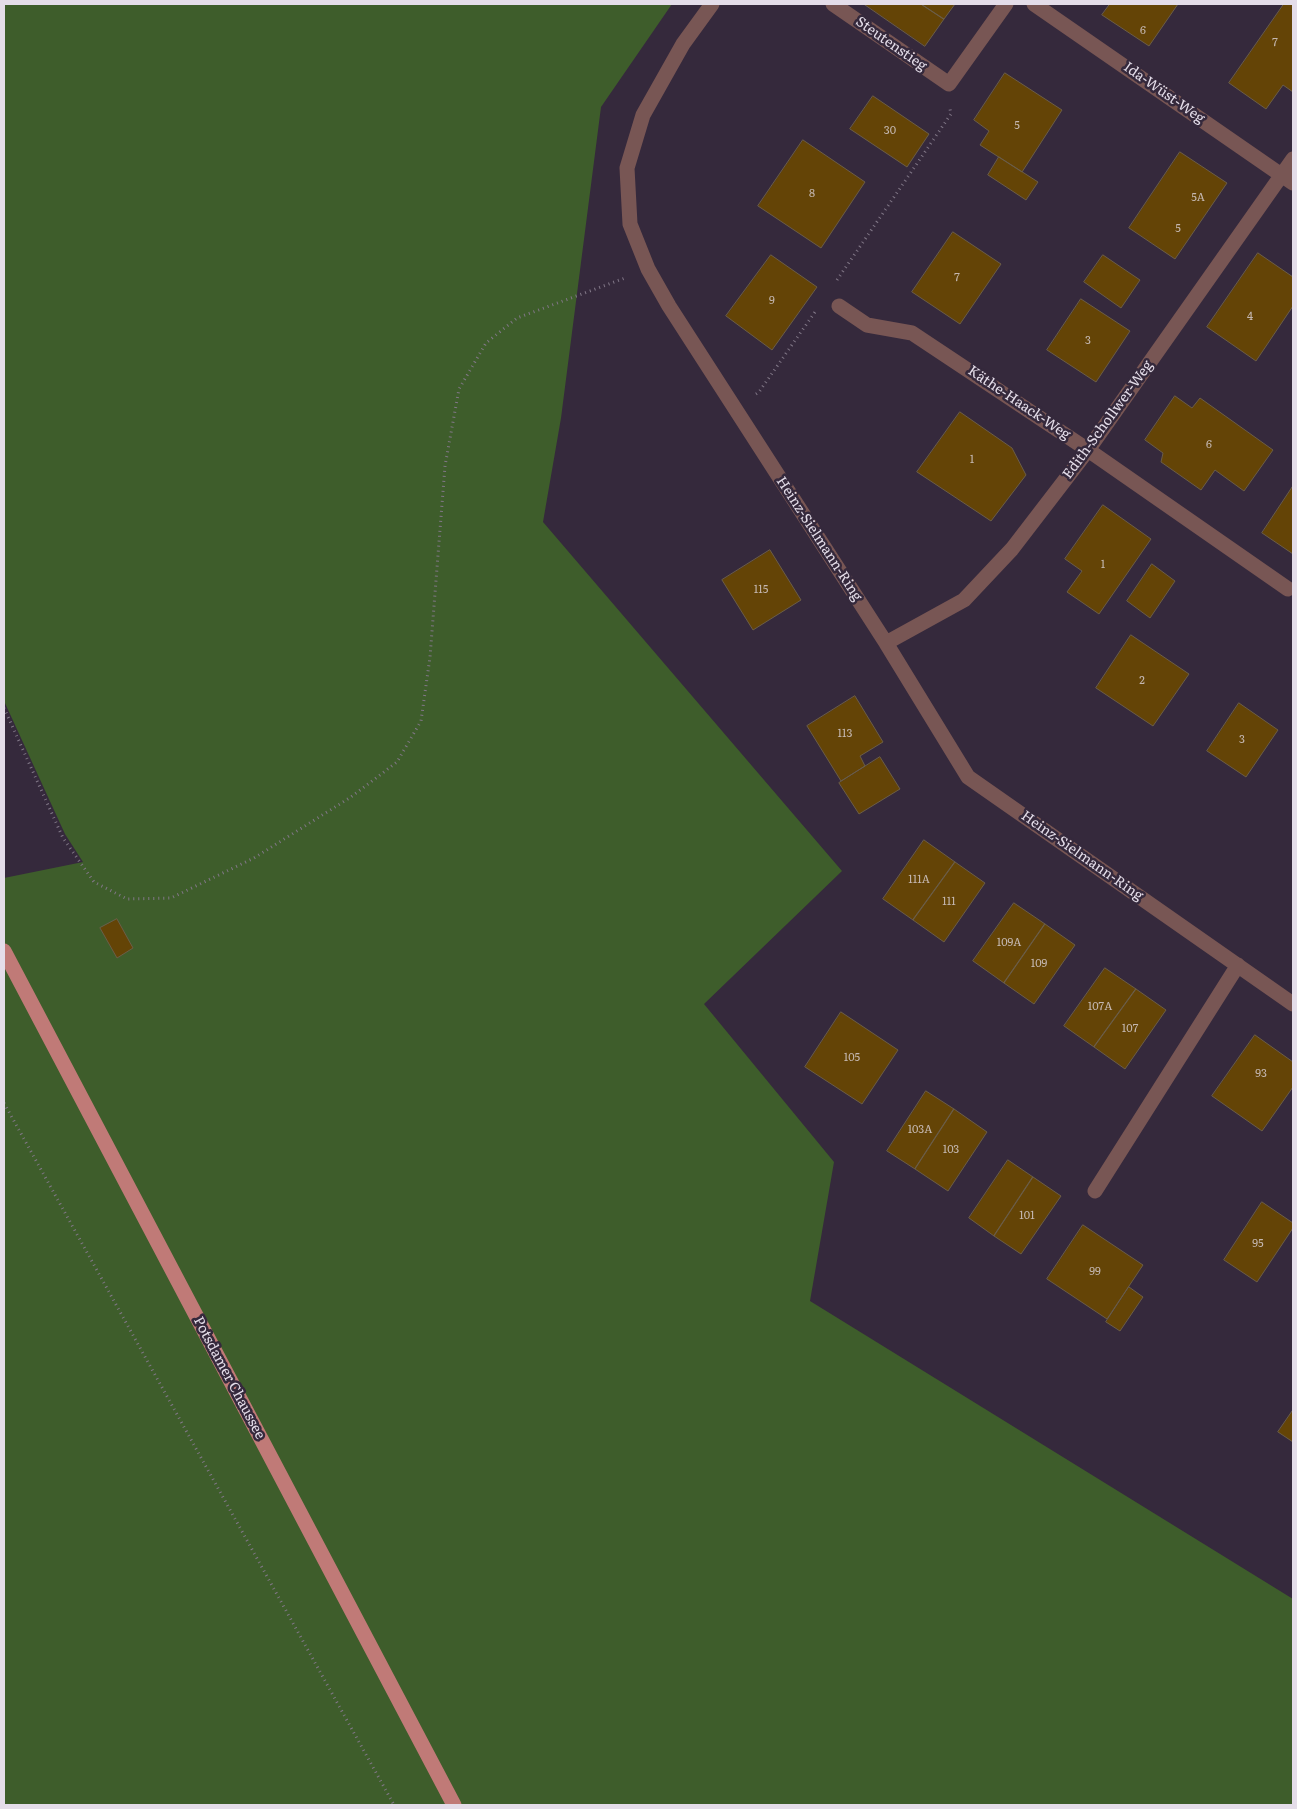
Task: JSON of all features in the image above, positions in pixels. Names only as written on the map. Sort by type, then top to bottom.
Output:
[{"type":"main road","name":"Potsdamer Chaussee","points":[[4,951],[454,1805]]},
{"type":"street","name":"Heinz-Sielmann-Ring","points":[[712,4],[683,44],[642,115],[627,168],[630,224],[648,269],[669,306],[886,643],[968,777],[1293,1004]]},
{"type":"street","name":"Steutenstieg","points":[[833,4],[949,84],[1006,4]]},
{"type":"street","name":"Ida-Wüst-Weg","points":[[1034,4],[1288,179]]},
{"type":"street","name":"Edith-Schollwer-Weg","points":[[886,643],[964,600],[1012,549],[1088,450],[1288,179],[1293,160]]},
{"type":"street","name":"Käthe-Haack-Weg","points":[[839,306],[867,325],[912,333],[1088,450],[1288,589]]},
{"type":"street","points":[[1095,1191],[1238,965]]},
{"type":"path","points":[[870,232],[951,114]]},
{"type":"path","points":[[4,708],[63,838],[94,882],[127,899],[171,898],[254,858],[351,797],[397,762],[421,721],[430,657],[445,466],[459,389],[486,343],[518,318],[648,269]]},
{"type":"path","points":[[734,408],[759,392],[804,327]]},
{"type":"path","points":[[4,1103],[394,1805]]},
{"type":"green space","points":[[4,4],[672,4],[601,107],[561,418],[543,522],[842,871],[704,1004],[834,1162],[810,1301],[1293,1599],[1293,1805],[4,1805],[4,878],[83,862],[65,834],[4,701]]},
{"type":"building","points":[[864,4],[921,4],[944,19],[925,46]]},
{"type":"building","points":[[921,4],[955,4],[944,19]]},
{"type":"building","points":[[1110,4],[1178,4],[1149,46],[1102,15]]},
{"type":"building","points":[[1284,4],[1293,4],[1293,92],[1283,85],[1266,109],[1229,83]]},
{"type":"building","points":[[1005,73],[1062,110],[1022,172],[980,145],[989,131],[974,120]]},
{"type":"building","points":[[873,96],[929,134],[907,167],[850,129]]},
{"type":"building","points":[[803,140],[865,182],[821,248],[758,206]]},
{"type":"building","points":[[1180,152],[1227,183],[1175,259],[1129,228]]},
{"type":"building","points":[[999,157],[1038,182],[1026,200],[988,175]]},
{"type":"building","points":[[953,232],[1001,264],[960,324],[912,292]]},
{"type":"building","points":[[1258,253],[1293,277],[1293,306],[1256,361],[1207,327]]},
{"type":"building","points":[[771,255],[817,287],[772,350],[726,316]]},
{"type":"building","points":[[1103,255],[1140,280],[1121,308],[1084,282]]},
{"type":"building","points":[[1081,299],[1130,331],[1096,382],[1047,350]]},
{"type":"building","points":[[1175,396],[1192,408],[1200,398],[1273,450],[1244,491],[1215,470],[1201,490],[1161,462],[1163,453],[1145,440]]},
{"type":"building","points":[[960,412],[1012,448],[1026,475],[991,521],[917,472]]},
{"type":"building","points":[[1293,486],[1293,554],[1262,533]]},
{"type":"building","points":[[1103,505],[1151,539],[1099,614],[1067,592],[1082,571],[1065,559]]},
{"type":"building","points":[[770,550],[801,600],[753,630],[722,580]]},
{"type":"building","points":[[1152,564],[1175,581],[1150,618],[1127,601]]},
{"type":"building","points":[[1131,635],[1189,674],[1153,726],[1096,688]]},
{"type":"building","points":[[855,696],[883,742],[860,756],[865,766],[841,781],[807,726]]},
{"type":"building","points":[[1239,703],[1278,730],[1246,777],[1207,751]]},
{"type":"building","points":[[880,757],[900,789],[859,814],[839,783]]},
{"type":"building","points":[[924,840],[955,862],[913,920],[883,899]]},
{"type":"building","points":[[955,862],[985,883],[944,942],[913,920]]},
{"type":"building","points":[[1014,903],[1045,924],[1004,983],[973,961]]},
{"type":"building","points":[[117,919],[133,948],[117,958],[100,928]]},
{"type":"building","points":[[1045,924],[1075,945],[1034,1004],[1004,983]]},
{"type":"building","points":[[1105,968],[1136,989],[1094,1047],[1064,1026]]},
{"type":"building","points":[[1136,989],[1166,1010],[1125,1069],[1094,1047]]},
{"type":"building","points":[[841,1012],[898,1050],[862,1104],[805,1067]]},
{"type":"building","points":[[1255,1035],[1293,1062],[1293,1087],[1262,1131],[1212,1096]]},
{"type":"building","points":[[926,1091],[954,1109],[915,1169],[887,1151]]},
{"type":"building","points":[[954,1109],[987,1132],[948,1191],[915,1169]]},
{"type":"building","points":[[1008,1160],[1033,1177],[994,1236],[969,1218]]},
{"type":"building","points":[[1033,1177],[1061,1196],[1021,1254],[994,1236]]},
{"type":"building","points":[[1262,1202],[1293,1223],[1293,1228],[1257,1282],[1224,1260]]},
{"type":"building","points":[[1083,1225],[1143,1265],[1107,1319],[1047,1279]]},
{"type":"building","points":[[1129,1287],[1143,1297],[1120,1331],[1106,1322]]},
{"type":"building","points":[[1293,1410],[1293,1442],[1278,1432]]}]
